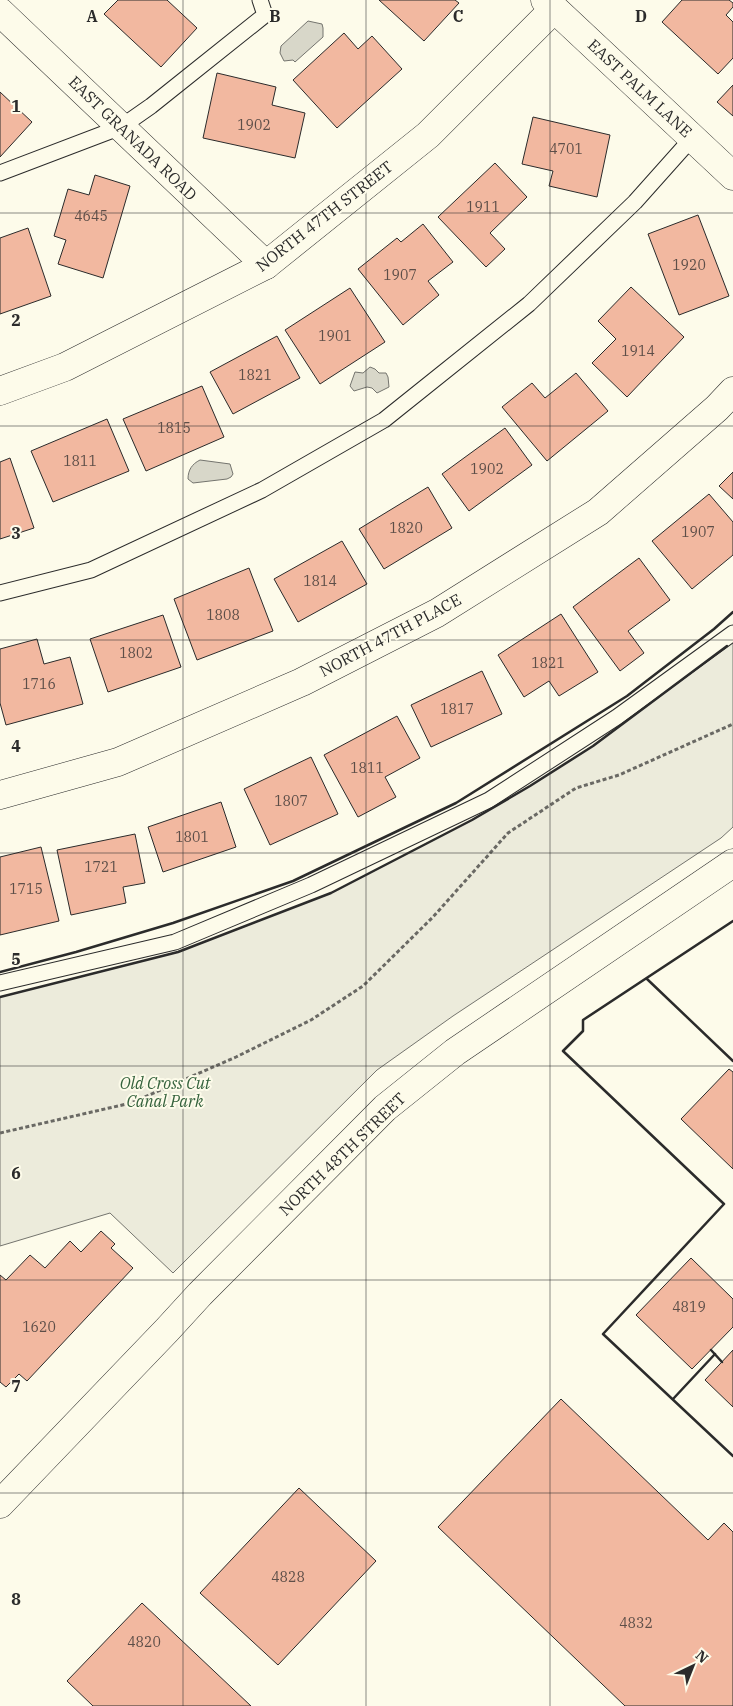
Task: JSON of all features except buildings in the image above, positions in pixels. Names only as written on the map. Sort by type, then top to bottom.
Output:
[{"type":"street","name":"EAST PALM LANE","points":[[550,4],[733,176]]},
{"type":"street","name":"NORTH 47TH STREET","points":[[0,391],[65,367],[266,265],[428,135],[550,4]]},
{"type":"street","name":"EAST GRANADA ROAD","points":[[0,12],[266,265]]},
{"type":"street","name":"NORTH 47TH PLACE","points":[[0,795],[118,762],[302,682],[437,613],[598,512],[733,391]]},
{"type":"street","name":"NORTH 48TH STREET","points":[[0,1504],[200,1294],[385,1108],[455,1052],[733,863]]},
{"type":"lane","points":[[0,173],[121,127],[151,106],[265,15],[260,0]]},
{"type":"lane","points":[[0,593],[91,570],[262,490],[384,420],[529,304],[634,202],[693,137]]},
{"type":"lane","points":[[0,983],[175,942],[329,876],[489,800],[617,717],[733,633]]},
{"type":"path","points":[[0,1133],[132,1103],[236,1057],[310,1020],[364,986],[433,917],[508,833],[576,788],[619,775],[733,724]]},
{"type":"green space","name":"Old Cross Cut Canal Park","points":[[733,642],[733,827],[721,838],[453,1016],[377,1070],[173,1273],[110,1213],[0,1246],[0,997],[178,952],[331,893],[472,820],[530,786],[593,746]]},
{"type":"shaded area","points":[[308,21],[322,24],[323,37],[295,62],[293,60],[284,61],[280,53],[281,46]]},
{"type":"shaded area","points":[[370,367],[379,373],[386,373],[389,387],[377,393],[372,388],[367,387],[354,391],[350,386],[355,372],[363,373]]},
{"type":"shaded area","points":[[200,460],[230,464],[233,474],[227,479],[193,483],[188,479],[189,473],[193,465]]},
{"type":"wall","points":[[0,972],[173,923],[293,881],[456,803],[627,696],[714,629],[733,612]]},
{"type":"wall","points":[[0,997],[178,952],[331,893],[472,820],[530,786],[593,746],[727,646]]},
{"type":"wall","points":[[733,921],[583,1020],[583,1031],[563,1051],[724,1204],[603,1334],[733,1456]]},
{"type":"wall","points":[[647,979],[733,1061]]},
{"type":"wall","points":[[711,1350],[722,1362]]},
{"type":"wall","points":[[673,1399],[715,1354]]}]
